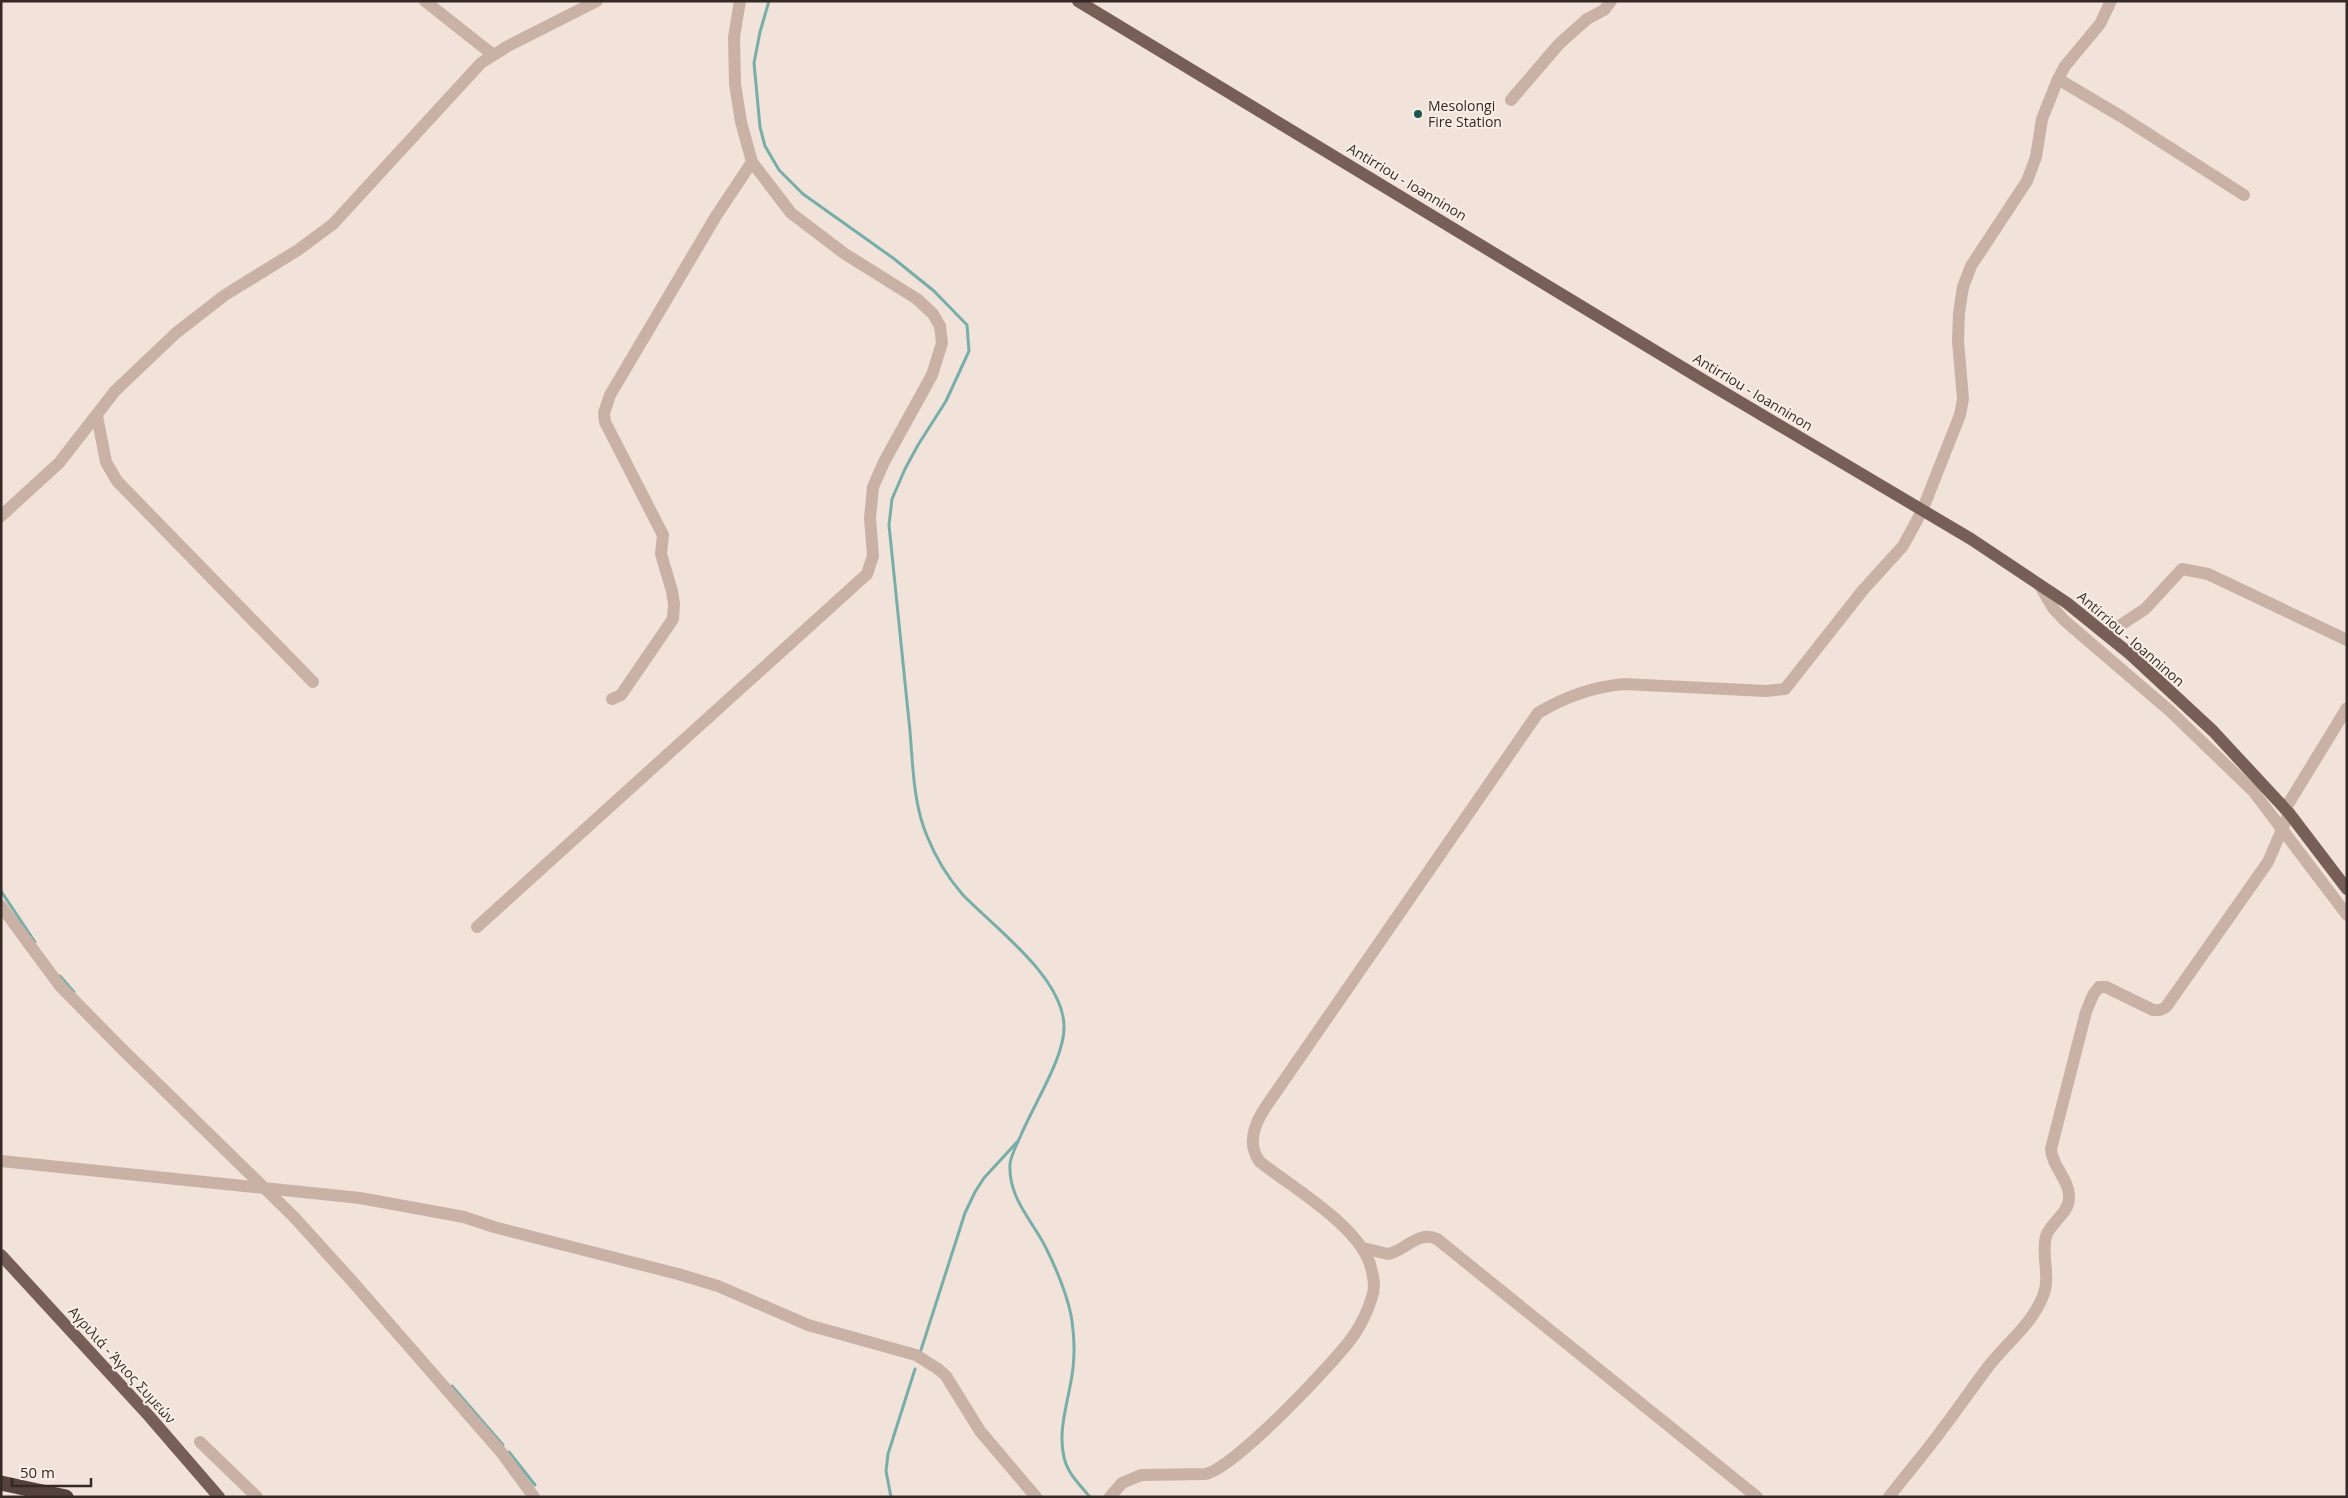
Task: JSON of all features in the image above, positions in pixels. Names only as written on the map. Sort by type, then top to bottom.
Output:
[{"type":"highway","points":[[1,1483],[66,1497]]},
{"type":"main road","name":"Antirriou - Ioanninon","points":[[1078,1],[1971,539],[2039,584],[2108,634],[2213,731],[2287,811],[2347,889]]},
{"type":"main road","name":"Αγριλιά - Άγιος Συμεών","points":[[1,1256],[149,1416],[219,1497]]},
{"type":"street","points":[[425,1],[492,54]]},
{"type":"street","points":[[1,516],[59,463],[132,374],[182,328],[226,295],[298,250],[333,224],[492,54],[597,1]]},
{"type":"street","points":[[478,927],[822,614],[858,584],[870,570],[873,556],[870,518],[874,487],[884,462],[932,375],[942,343],[940,326],[933,314],[917,299],[845,254],[791,213],[752,162],[741,122],[735,84],[734,37],[740,1]]},
{"type":"street","points":[[1511,100],[1559,44],[1587,19],[1604,10],[1611,1]]},
{"type":"street","points":[[1110,1497],[1122,1483],[1141,1475],[1205,1474],[1215,1470],[1252,1441],[1306,1390],[1354,1335],[1369,1306],[1374,1285],[1363,1248],[1326,1212],[1260,1162],[1254,1152],[1252,1141],[1264,1110],[1538,713],[1572,695],[1604,686],[1624,684],[1766,691],[1785,689],[1863,590],[1903,546],[1922,511],[1960,415],[1962,389],[1958,341],[1959,308],[1963,287],[1971,266],[2027,181],[2036,157],[2042,119],[2058,79],[2065,66],[2100,24],[2112,1]]},
{"type":"street","points":[[2058,79],[2244,194]]},
{"type":"street","points":[[612,699],[621,695],[670,625],[674,604],[662,554],[662,535],[605,422],[606,406],[610,395],[716,216],[752,162]]},
{"type":"street","points":[[97,416],[106,462],[117,481],[313,682]]},
{"type":"street","points":[[2108,634],[2138,614],[2155,599],[2178,572],[2186,569],[2208,574],[2347,640]]},
{"type":"street","points":[[2039,584],[2053,608],[2065,621],[2170,711],[2253,791],[2347,915]]},
{"type":"street","points":[[1889,1497],[1988,1366],[2026,1327],[2043,1295],[2046,1286],[2044,1252],[2046,1236],[2051,1225],[2066,1208],[2069,1200],[2067,1188],[2052,1162],[2051,1149],[2086,1012],[2095,990],[2099,987],[2106,987],[2153,1010],[2160,1010],[2166,1007],[2268,862],[2283,830],[2287,811],[2347,708]]},
{"type":"street","points":[[1,906],[60,986],[294,1217],[501,1452],[534,1497]]},
{"type":"street","points":[[1,1161],[360,1198],[464,1217],[494,1227],[718,1286],[808,1325],[916,1355],[938,1369],[946,1376],[980,1431],[1036,1497]]},
{"type":"street","points":[[1363,1248],[1392,1254],[1421,1238],[1428,1236],[1438,1239],[1758,1497]]},
{"type":"street","points":[[200,1442],[257,1497]]},
{"type":"waterway","points":[[769,1],[754,63],[760,127],[765,146],[779,170],[803,194],[893,258],[934,291],[967,325],[969,351],[946,401],[918,445],[892,499],[889,525],[914,779],[922,823],[934,851],[948,875],[963,895],[1026,955],[1053,990],[1061,1009],[1064,1027],[1063,1039],[1054,1066],[1013,1153],[1010,1164],[1010,1176],[1021,1207],[1053,1263],[1069,1306],[1073,1328],[1074,1355],[1063,1424],[1062,1446],[1068,1468],[1090,1497]]},
{"type":"waterway","points":[[1,891],[35,942]]},
{"type":"waterway","points":[[60,976],[74,992]]},
{"type":"waterway","points":[[920,1353],[965,1213],[984,1178],[1017,1142]]},
{"type":"waterway","points":[[891,1497],[886,1471],[888,1454],[915,1369]]},
{"type":"waterway","points":[[452,1386],[503,1445]]},
{"type":"waterway","points":[[509,1452],[535,1485]]},
{"type":"place","name":"Mesolongi Fire Station","points":[[1418,114]]}]
